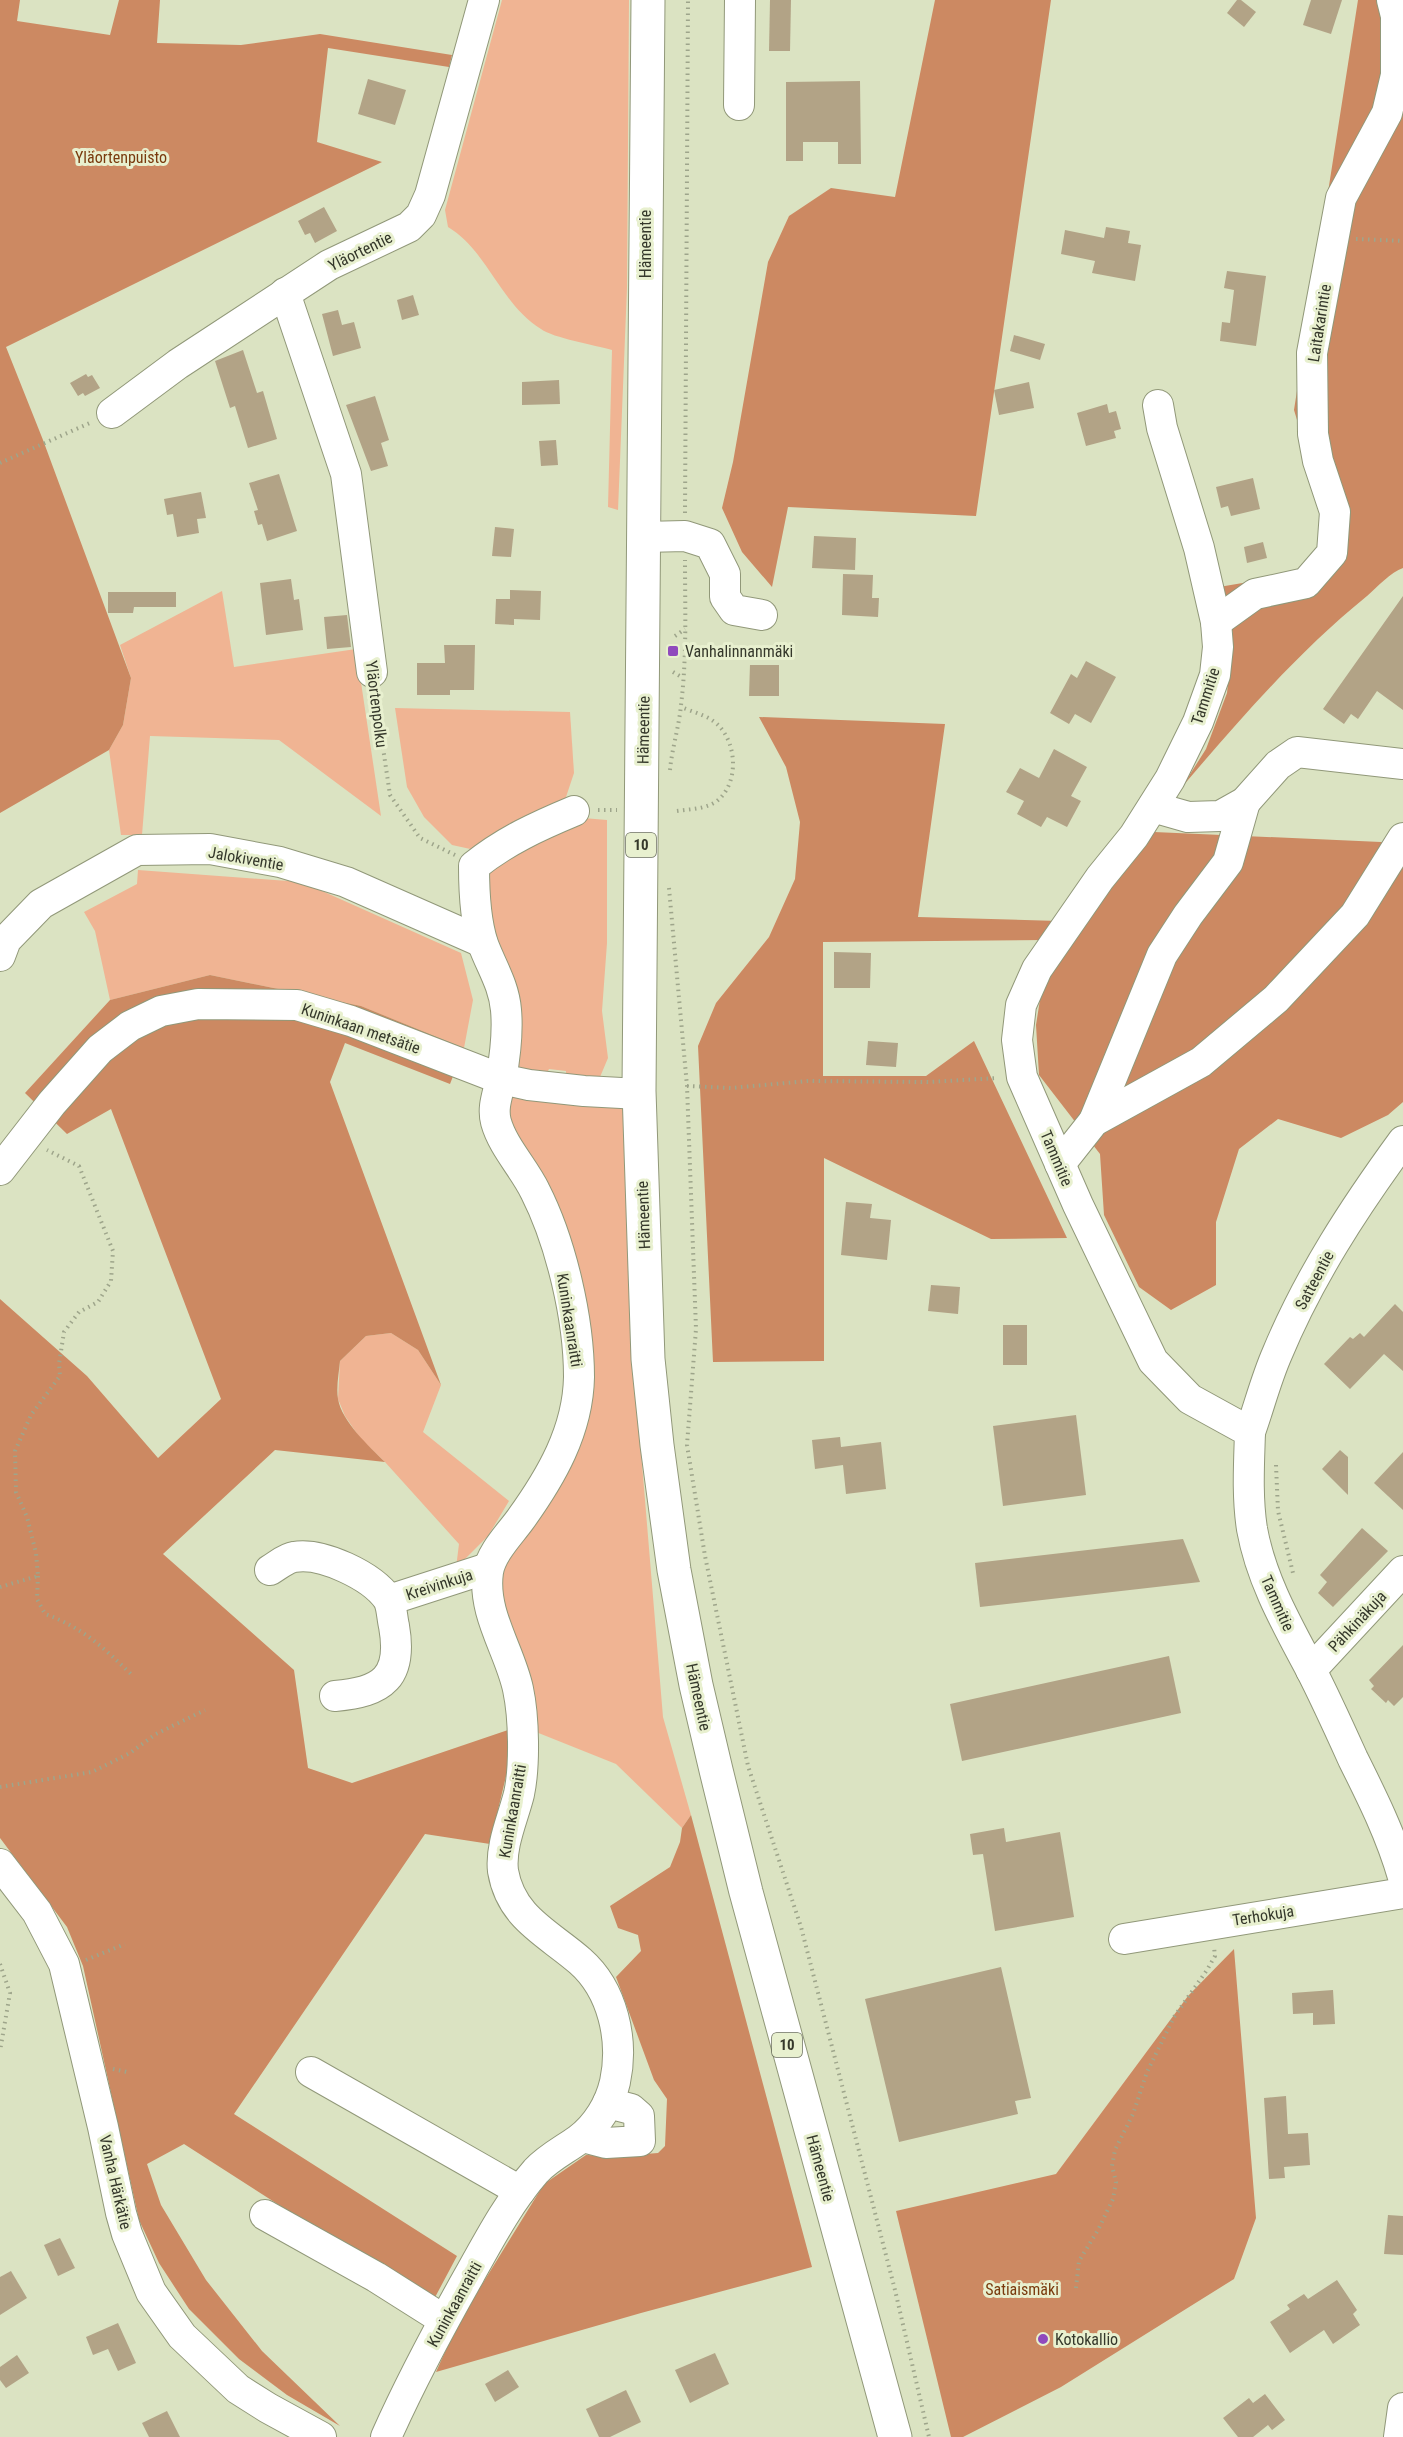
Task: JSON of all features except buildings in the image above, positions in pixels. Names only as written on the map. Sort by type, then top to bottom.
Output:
[{"type":"highway","name":"Hämeentie","points":[[648,0],[640,1095],[648,1359],[674,1570],[696,1685],[746,1892],[895,2437]]},
{"type":"highway","name":"Hämeentie","points":[[887,2402],[900,2437]]},
{"type":"street","name":"Yläortentie","points":[[112,413],[178,364],[328,265],[409,227],[421,215],[430,195],[484,0]]},
{"type":"street","points":[[739,105],[740,0]]},
{"type":"street","name":"Laitakarintie","points":[[1216,622],[1255,594],[1306,583],[1332,553],[1335,513],[1314,443],[1311,396],[1312,353],[1341,198],[1387,113],[1396,75],[1396,16],[1392,0]]},
{"type":"street","name":"Yläortenpolku","points":[[285,293],[346,474],[372,672]]},
{"type":"street","name":"Tammitie","points":[[1158,405],[1162,428],[1199,548],[1216,622],[1218,647],[1215,675],[1198,722],[1170,779],[1134,836],[1100,878],[1037,969],[1021,1005],[1017,1040],[1022,1077],[1060,1164],[1153,1361],[1190,1399],[1250,1432],[1248,1480],[1252,1528],[1265,1577],[1381,1815],[1395,1848],[1403,1877]]},
{"type":"street","points":[[644,537],[685,536],[710,544],[725,574],[725,597],[734,610],[762,615]]},
{"type":"street","points":[[1153,807],[1188,817],[1220,816],[1245,802],[1278,765],[1297,752],[1403,764]]},
{"type":"street","points":[[1060,1164],[1094,1121],[1162,955],[1188,915],[1228,862],[1245,802]]},
{"type":"street","points":[[501,1079],[506,1044],[506,1008],[499,979],[482,942],[474,896],[474,866],[494,850],[532,828],[574,811]]},
{"type":"street","points":[[1094,1121],[1202,1062],[1276,999],[1355,915],[1403,838]]},
{"type":"street","name":"Jalokiventie","points":[[0,956],[6,940],[40,904],[137,850],[210,849],[280,862],[346,882],[482,942]]},
{"type":"street","name":"Kuninkaan metsätie","points":[[0,1170],[52,1102],[107,1044],[130,1026],[162,1011],[198,1004],[297,1005],[351,1021],[501,1079],[573,1090],[640,1095]]},
{"type":"street","name":"Kuninkaanraitti","points":[[386,2437],[444,2320],[503,2216],[540,2166],[583,2137],[608,2103],[616,2078],[617,2039],[613,2013],[602,1990],[583,1964],[530,1923],[515,1903],[502,1865],[520,1787],[521,1731],[518,1690],[488,1598],[488,1568],[502,1543],[552,1472],[568,1439],[576,1407],[579,1375],[569,1290],[554,1240],[537,1195],[496,1122],[494,1104],[501,1079]]},
{"type":"street","name":"Satteentie","points":[[1250,1432],[1276,1355],[1306,1293],[1340,1231],[1403,1141]]},
{"type":"street","name":"Kreivinkuja","points":[[270,1570],[291,1557],[309,1556],[352,1570],[389,1600],[397,1642],[393,1669],[379,1686],[360,1694],[335,1696]]},
{"type":"street","name":"Kreivinkuja","points":[[389,1600],[488,1568]]},
{"type":"street","name":"Pähkinäkuja","points":[[1311,1670],[1403,1571]]},
{"type":"street","name":"Vanha Härkätie","points":[[0,1864],[37,1912],[64,1964],[121,2213],[127,2234],[151,2292],[182,2336],[238,2389],[321,2437]]},
{"type":"street","name":"Terhokuja","points":[[1124,1939],[1403,1893]]},
{"type":"street","points":[[311,2072],[520,2191]]},
{"type":"street","points":[[583,2137],[606,2143],[640,2141],[639,2116],[631,2109],[608,2103]]},
{"type":"street","points":[[265,2215],[376,2277],[444,2320]]},
{"type":"street","points":[[1399,2437],[1403,2408]]},
{"type":"path","points":[[669,781],[672,749],[681,707],[685,629],[688,0]]},
{"type":"path","points":[[1333,239],[1403,241]]},
{"type":"path","points":[[0,463],[112,413]]},
{"type":"path","points":[[675,636],[685,629]]},
{"type":"path","name":"Yläortenpolku","points":[[372,672],[390,795],[420,838],[447,849],[474,866]]},
{"type":"path","points":[[673,672],[683,678]]},
{"type":"path","points":[[677,811],[701,808],[718,800],[733,779],[731,746],[718,725],[681,707]]},
{"type":"path","points":[[669,882],[687,1086],[696,1329],[687,1445],[705,1556],[748,1767],[801,1927],[895,2290],[929,2437]]},
{"type":"path","points":[[687,1086],[730,1088],[808,1081],[929,1082],[1022,1077]]},
{"type":"path","points":[[24,1138],[79,1166],[113,1251],[111,1281],[98,1302],[79,1312],[64,1332],[59,1364],[60,1376],[31,1415],[15,1451],[16,1492],[27,1517],[36,1553],[37,1599],[45,1614],[66,1621],[97,1641],[134,1677]]},
{"type":"path","points":[[1275,1455],[1278,1511],[1293,1574]]},
{"type":"path","points":[[0,1587],[38,1576]]},
{"type":"path","points":[[0,1787],[93,1772],[130,1753],[156,1734],[205,1710]]},
{"type":"path","points":[[1076,2288],[1079,2261],[1113,2199],[1116,2182],[1112,2166],[1115,2150],[1133,2114],[1147,2072],[1174,2017],[1215,1956],[1214,1923]]},
{"type":"path","points":[[64,1964],[93,1959],[124,1944]]},
{"type":"path","points":[[0,1964],[10,1993],[0,2051]]},
{"type":"shaded area","points":[[502,0],[629,0],[627,288],[618,510],[608,507],[612,350],[575,341],[541,329],[515,306],[474,250],[448,227],[445,210]]},
{"type":"shaded area","points":[[222,591],[234,667],[356,649],[381,816],[279,740],[150,736],[142,835],[121,835],[109,750],[123,725],[131,678],[120,645]]},
{"type":"shaded area","points":[[395,708],[570,712],[574,773],[565,800],[475,850],[452,845],[424,817],[407,787]]},
{"type":"shaded area","points":[[571,817],[607,820],[607,943],[602,1011],[608,1058],[600,1077],[566,1077],[566,1071],[549,1069],[545,1077],[513,1072],[483,891],[490,863]]},
{"type":"shaded area","points":[[138,870],[302,882],[461,953],[473,1000],[464,1048],[361,1006],[210,975],[110,1000],[95,931],[84,912],[137,884]]},
{"type":"shaded area","points":[[513,1096],[612,1099],[624,1109],[626,1207],[641,1452],[663,1717],[691,1815],[682,1828],[616,1764],[531,1730],[497,1571],[588,1375],[505,1119],[505,1104]]},
{"type":"shaded area","points":[[391,1333],[418,1350],[441,1385],[423,1432],[509,1501],[488,1536],[456,1568],[459,1544],[385,1462],[360,1438],[345,1416],[338,1399],[340,1361],[366,1336]]},
{"type":"green space","name":"Yläortenpuisto","points":[[0,0],[20,0],[17,21],[110,35],[119,0],[160,0],[157,43],[241,45],[320,34],[452,55],[449,67],[328,48],[317,142],[382,162],[6,347],[131,678],[123,725],[109,750],[0,813]]},
{"type":"green space","points":[[935,0],[1051,0],[976,516],[788,507],[772,587],[742,552],[722,508],[733,462],[768,262],[789,216],[831,188],[895,197]]},
{"type":"green space","points":[[1358,0],[1403,0],[1403,568],[1384,580],[1293,663],[1182,787],[1206,749],[1227,693],[1233,634],[1219,587],[1341,566],[1294,410]]},
{"type":"green space","points":[[759,717],[945,724],[918,917],[1059,921],[1047,940],[823,942],[823,1076],[926,1076],[974,1041],[1067,1238],[991,1239],[824,1158],[824,1361],[713,1362],[698,1046],[716,1003],[769,937],[795,879],[800,822],[786,767]]},
{"type":"green space","points":[[1154,832],[1403,843],[1403,1102],[1388,1115],[1341,1138],[1278,1119],[1239,1149],[1216,1222],[1216,1285],[1171,1310],[1139,1287],[1104,1215],[1100,1154],[1039,1075],[1036,1025],[1044,974]]},
{"type":"green space","points":[[210,975],[361,1006],[464,1048],[450,1084],[345,1043],[330,1082],[441,1385],[418,1350],[391,1333],[366,1336],[340,1361],[338,1399],[350,1425],[385,1462],[275,1450],[163,1554],[294,1670],[308,1768],[352,1783],[508,1730],[511,1755],[490,1844],[425,1834],[234,2114],[457,2256],[432,2303],[184,2144],[147,2164],[161,2205],[206,2280],[262,2351],[340,2426],[287,2395],[239,2359],[189,2309],[159,2263],[139,2220],[83,1966],[67,1927],[0,1838],[0,1299],[87,1376],[158,1458],[221,1399],[111,1109],[67,1134],[25,1093],[110,1000]]},
{"type":"green space","points":[[691,1815],[812,2267],[436,2372],[457,2325],[544,2184],[586,2155],[620,2156],[658,2153],[665,2146],[667,2099],[654,2080],[616,1977],[641,1951],[638,1935],[618,1928],[610,1906],[670,1867],[680,1842],[682,1828]]},
{"type":"green space","name":"Satiaismäki","points":[[1234,1949],[1256,2218],[1234,2279],[1061,2387],[963,2437],[951,2437],[896,2211],[1056,2174],[1188,1996]]},
{"type":"place","name":"Vanhalinnanmäki","points":[[673,651]]},
{"type":"place","name":"Kotokallio","points":[[1043,2339]]}]
